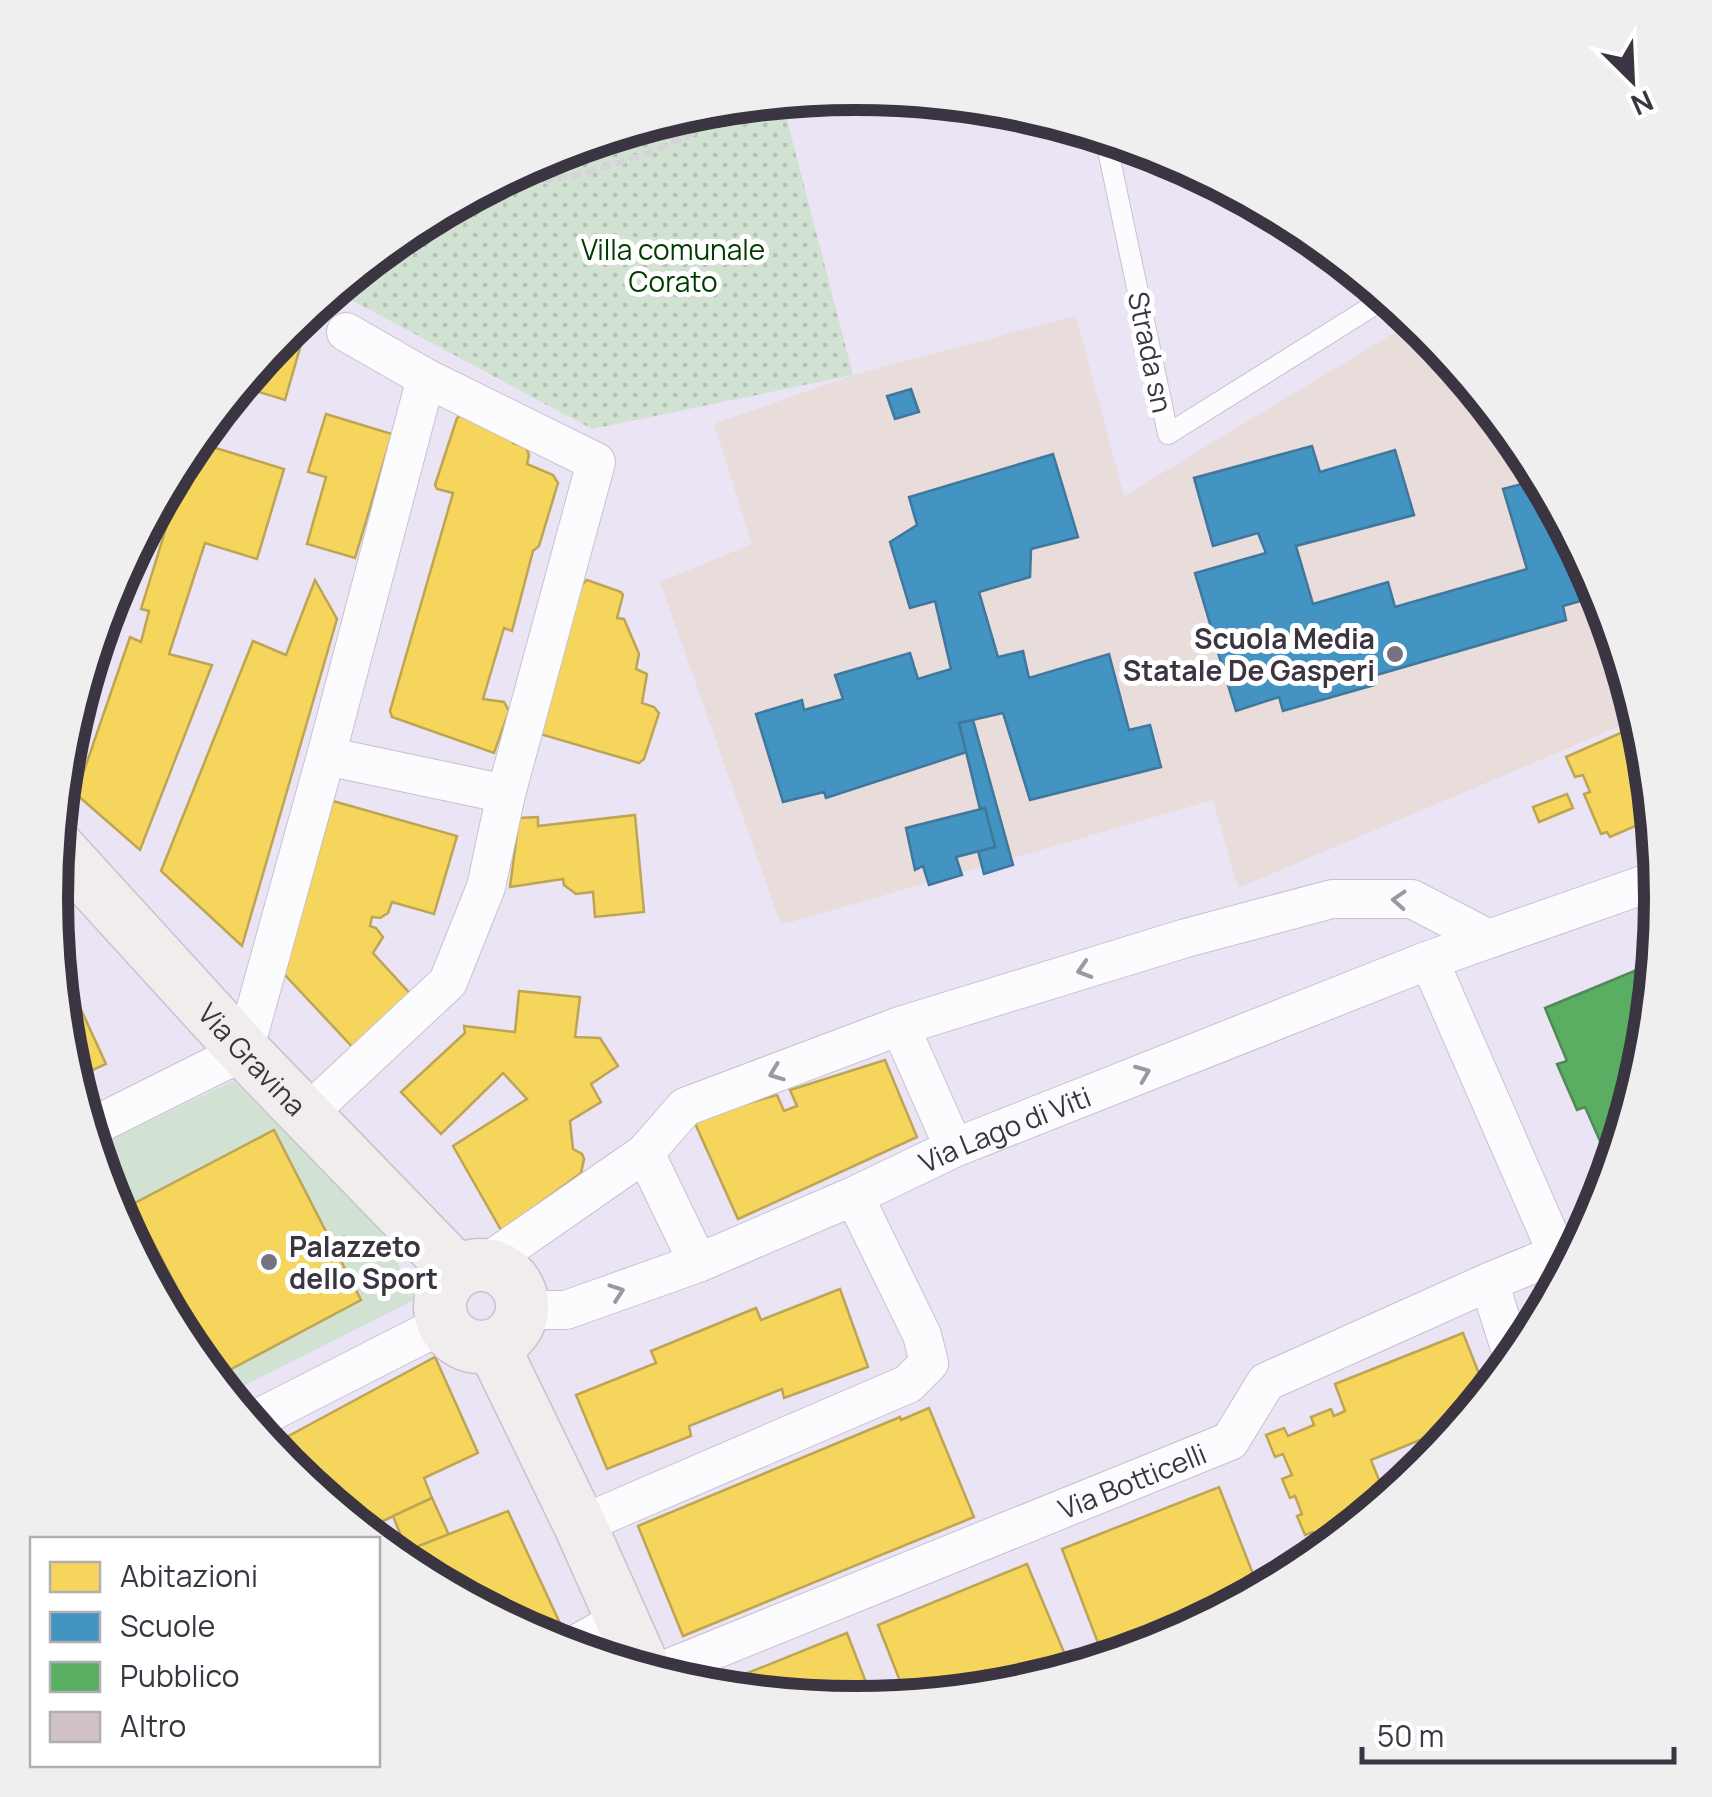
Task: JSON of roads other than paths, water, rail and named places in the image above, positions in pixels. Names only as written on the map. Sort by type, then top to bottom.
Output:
[{"type":"main road","name":"Via Gravina","points":[[69,859],[244,1051],[471,1268]]},
{"type":"main road","points":[[508,1328],[472,1346],[456,1340],[443,1324],[439,1300],[444,1286],[471,1268],[498,1268],[510,1276],[519,1290],[508,1328],[580,1526],[640,1656]]},
{"type":"street","points":[[307,1114],[448,982],[486,888],[506,794],[596,462],[426,378],[346,332]]},
{"type":"street","points":[[100,1123],[244,1051],[426,378]]},
{"type":"street","points":[[326,756],[506,794]]},
{"type":"street","name":"Via Lago di Viti","points":[[508,1328],[698,1263],[954,1148],[1429,960],[1644,885]]},
{"type":"street","points":[[471,1268],[645,1152],[685,1107],[900,1026],[1186,938],[1332,899],[1412,899],[1487,938]]},
{"type":"street","points":[[1429,960],[1566,1241]]},
{"type":"street","points":[[900,1026],[954,1148]]},
{"type":"street","points":[[645,1152],[698,1263]]},
{"type":"street","points":[[580,1526],[908,1384],[929,1363],[922,1335],[854,1196]]},
{"type":"street","name":"Via Botticelli","points":[[672,1665],[1230,1440],[1266,1382],[1561,1252]]},
{"type":"street","points":[[1489,1282],[1508,1342]]},
{"type":"street","points":[[262,1417],[443,1324]]},
{"type":"street","points":[[586,1639],[621,1620]]},
{"type":"lane","name":"Strada sn","points":[[1107,151],[1168,434],[1375,305]]},
{"type":"place","name":"Scuola Media Statale De Gasperi","points":[[1395,654]]},
{"type":"place","name":"Palazzeto dello Sport","points":[[269,1262]]},
{"type":"park label","name":"Villa comunale Corato","points":[[673,265]]}]
